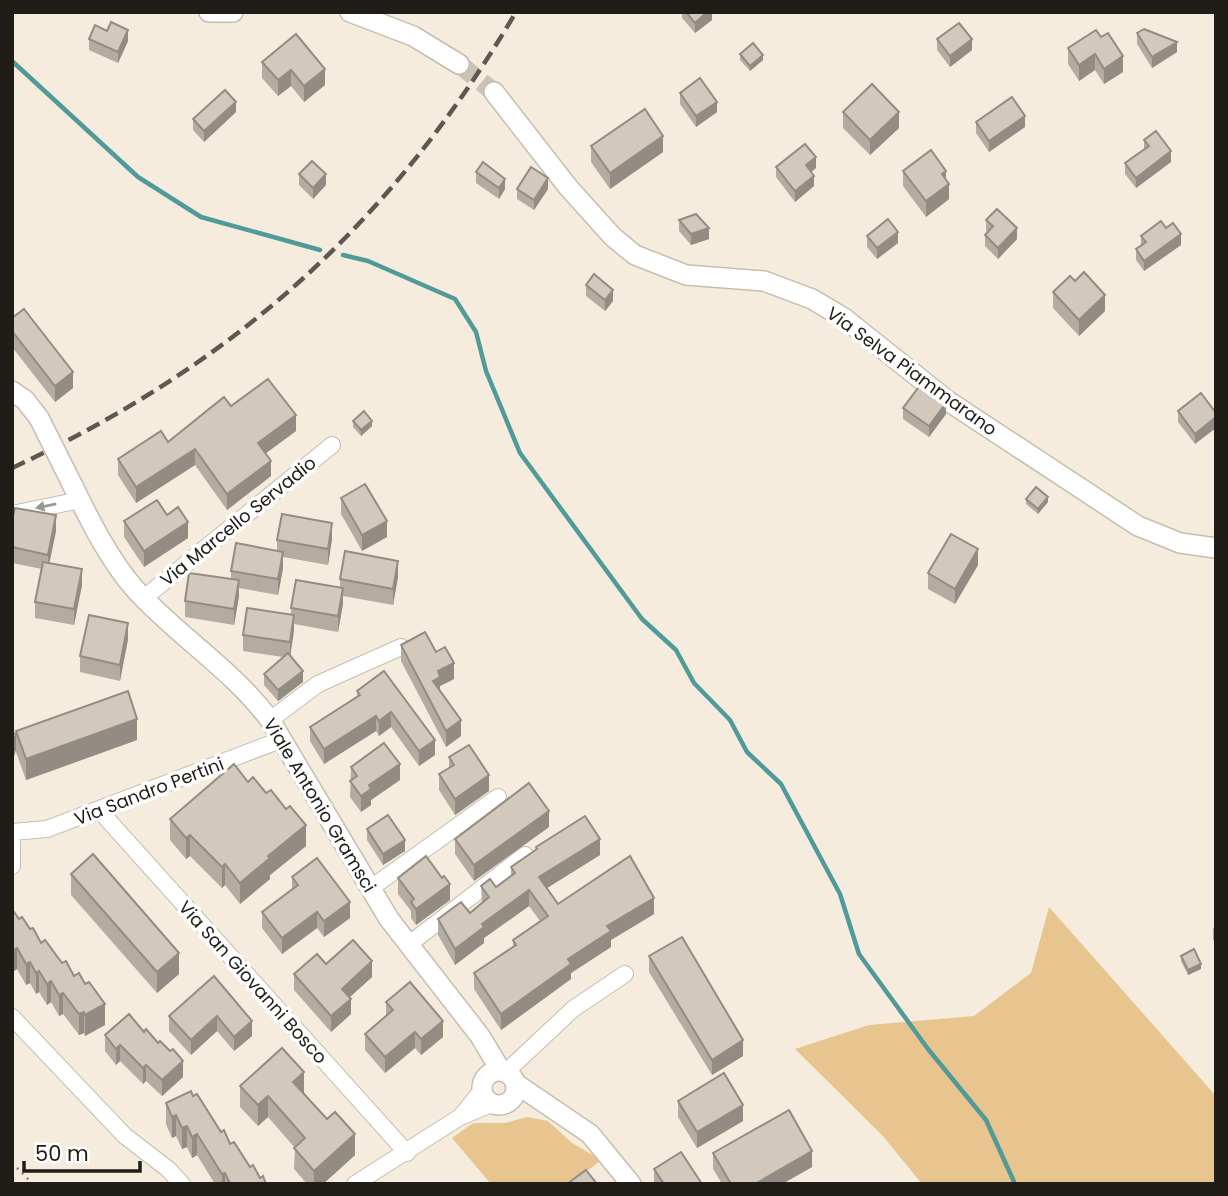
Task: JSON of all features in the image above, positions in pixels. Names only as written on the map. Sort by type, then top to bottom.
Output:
[{"type":"street","points":[[209,12],[233,12]]},
{"type":"street","points":[[350,12],[413,36],[459,64]]},
{"type":"street","name":"Via Selva Piammarano","points":[[494,92],[559,177],[613,237],[635,255],[686,275],[764,281],[812,299],[844,318],[948,401],[1132,522],[1173,541],[1216,548]]},
{"type":"street","name":"Viale Antonio Gramsci","points":[[12,391],[25,400],[39,418],[76,493],[121,571],[144,598],[246,692],[270,720],[408,945],[480,1036],[500,1085]]},
{"type":"street","name":"Via Marcello Servadio","points":[[144,598],[332,444]]},
{"type":"street","points":[[12,514],[76,493]]},
{"type":"street","points":[[270,720],[318,684],[401,647]]},
{"type":"street","name":"Via Sandro Pertini","points":[[12,832],[47,829],[283,739]]},
{"type":"street","points":[[371,888],[498,797]]},
{"type":"street","name":"Via San Giovanni Bosco","points":[[99,810],[407,1153]]},
{"type":"street","points":[[12,832],[12,866]]},
{"type":"street","points":[[408,945],[525,855]]},
{"type":"street","points":[[355,1184],[460,1117],[500,1085],[535,1045],[573,1009],[625,974]]},
{"type":"street","points":[[12,1017],[125,1136],[168,1169],[182,1184]]},
{"type":"street","points":[[500,1085],[554,1110],[596,1140],[631,1184]]},
{"type":"path","points":[[12,1163],[33,1184]]},
{"type":"shaded area","points":[[1049,907],[1216,1096],[1216,1184],[922,1184],[882,1135],[795,1049],[869,1025],[974,1016],[1031,973]]},
{"type":"shaded area","points":[[527,1117],[548,1121],[572,1143],[601,1160],[571,1184],[491,1184],[452,1138],[473,1123],[505,1123]]},
{"type":"building","points":[[686,12],[707,12],[695,23]]},
{"type":"building","points":[[111,22],[128,30],[118,52],[89,39],[95,25],[107,31]]},
{"type":"building","points":[[959,23],[972,39],[950,56],[937,39]]},
{"type":"building","points":[[1144,29],[1177,42],[1152,57],[1137,33]]},
{"type":"building","points":[[1096,30],[1101,37],[1108,33],[1123,56],[1104,69],[1095,54],[1079,65],[1068,48]]},
{"type":"building","points":[[296,34],[325,69],[304,86],[291,70],[278,80],[262,62]]},
{"type":"building","points":[[753,43],[763,55],[750,66],[740,54]]},
{"type":"building","points":[[700,78],[717,102],[696,116],[680,93]]},
{"type":"building","points":[[872,84],[899,112],[870,140],[843,112]]},
{"type":"building","points":[[225,90],[236,102],[204,131],[193,119]]},
{"type":"building","points":[[1012,97],[1025,116],[989,141],[976,122]]},
{"type":"building","points":[[645,109],[663,136],[610,173],[591,146]]},
{"type":"building","points":[[1156,131],[1171,151],[1136,178],[1125,163],[1149,146],[1144,140]]},
{"type":"building","points":[[805,144],[816,157],[806,165],[814,176],[795,191],[776,167]]},
{"type":"building","points":[[931,150],[946,171],[942,174],[949,184],[926,201],[903,171]]},
{"type":"building","points":[[312,161],[326,174],[313,188],[299,174]]},
{"type":"building","points":[[483,162],[505,179],[499,188],[476,172]]},
{"type":"building","points":[[531,167],[548,178],[534,200],[517,189]]},
{"type":"building","points":[[997,209],[1017,228],[998,248],[985,235],[993,226],[986,220]]},
{"type":"building","points":[[696,214],[709,228],[691,234],[679,220]]},
{"type":"building","points":[[888,219],[898,232],[877,248],[867,236]]},
{"type":"building","points":[[1161,221],[1166,228],[1173,223],[1181,234],[1144,261],[1136,249],[1146,242],[1141,236]]},
{"type":"building","points":[[1084,272],[1105,295],[1079,320],[1053,292],[1070,276],[1075,281]]},
{"type":"building","points":[[594,274],[613,290],[605,300],[586,285]]},
{"type":"building","points":[[24,309],[73,372],[55,386],[12,331],[12,318]]},
{"type":"building","points":[[268,379],[296,415],[258,443],[271,461],[227,494],[195,449],[136,487],[118,459],[161,431],[168,442],[224,397],[231,406]]},
{"type":"building","points":[[921,384],[946,403],[929,426],[903,408]]},
{"type":"building","points":[[1201,393],[1216,413],[1216,417],[1195,434],[1178,411]]},
{"type":"building","points":[[364,411],[372,421],[361,430],[353,421]]},
{"type":"building","points":[[365,484],[387,521],[362,535],[341,498]]},
{"type":"building","points":[[1036,487],[1048,497],[1038,509],[1026,499]]},
{"type":"building","points":[[157,500],[167,515],[178,507],[188,522],[144,551],[124,521]]},
{"type":"building","points":[[15,508],[56,515],[48,555],[12,547]]},
{"type":"building","points":[[282,514],[332,523],[328,549],[277,540]]},
{"type":"building","points":[[951,534],[978,549],[955,589],[928,573]]},
{"type":"building","points":[[236,543],[283,552],[278,579],[231,571]]},
{"type":"building","points":[[345,551],[398,561],[393,589],[340,579]]},
{"type":"building","points":[[43,562],[82,569],[74,609],[35,602]]},
{"type":"building","points":[[189,573],[239,580],[234,609],[185,601]]},
{"type":"building","points":[[296,580],[343,588],[338,616],[291,608]]},
{"type":"building","points":[[247,608],[294,615],[290,642],[243,635]]},
{"type":"building","points":[[89,615],[128,623],[120,665],[80,656]]},
{"type":"building","points":[[425,632],[436,652],[445,647],[454,663],[438,671],[440,677],[433,681],[461,720],[446,731],[401,645]]},
{"type":"building","points":[[288,653],[303,671],[278,690],[264,674]]},
{"type":"building","points":[[384,671],[435,740],[419,751],[391,712],[379,721],[376,716],[324,749],[310,727],[360,695],[357,691]]},
{"type":"building","points":[[128,691],[137,719],[26,759],[16,731]]},
{"type":"building","points":[[384,743],[400,764],[369,785],[371,789],[361,796],[350,781],[357,776],[351,767]]},
{"type":"building","points":[[469,745],[489,775],[455,799],[439,774],[454,765],[449,757]]},
{"type":"building","points":[[234,764],[248,782],[253,777],[266,793],[271,790],[286,809],[290,806],[306,825],[240,883],[225,864],[222,867],[190,835],[186,838],[170,819]]},
{"type":"building","points":[[529,783],[549,811],[474,865],[455,839]]},
{"type":"building","points":[[388,815],[405,840],[383,854],[367,829]]},
{"type":"building","points":[[585,816],[600,839],[539,877],[558,904],[630,856],[654,898],[607,926],[611,931],[568,959],[571,964],[501,1014],[474,973],[516,945],[513,940],[548,916],[529,890],[482,924],[484,927],[455,949],[438,919],[461,902],[470,913],[489,897],[481,886],[490,879],[496,887],[515,873],[511,867],[537,849],[536,847]]},
{"type":"building","points":[[93,854],[179,953],[157,972],[71,874]]},
{"type":"building","points":[[426,856],[442,878],[444,876],[450,884],[416,909],[411,902],[414,899],[398,878]]},
{"type":"building","points":[[317,858],[350,902],[324,921],[317,912],[282,938],[262,912],[298,885],[292,877]]},
{"type":"building","points":[[12,909],[30,929],[33,928],[41,943],[45,940],[62,963],[66,961],[74,976],[79,973],[85,984],[89,982],[105,1004],[85,1015],[84,1012],[79,1014],[63,993],[59,995],[51,981],[47,984],[30,962],[26,964],[17,948],[12,948]]},
{"type":"building","points":[[682,937],[743,1040],[712,1060],[649,956]]},
{"type":"building","points":[[353,940],[372,961],[342,989],[351,999],[331,1016],[294,974],[317,954],[326,964]]},
{"type":"building","points":[[1194,949],[1201,964],[1188,970],[1181,956]]},
{"type":"building","points":[[214,976],[252,1021],[234,1037],[217,1016],[191,1040],[169,1016]]},
{"type":"building","points":[[410,982],[443,1021],[421,1039],[415,1032],[385,1057],[365,1034],[393,1010],[386,1002]]},
{"type":"building","points":[[129,1014],[144,1032],[146,1029],[158,1043],[160,1041],[170,1051],[173,1049],[183,1061],[162,1080],[146,1065],[143,1068],[120,1045],[116,1049],[105,1035]]},
{"type":"building","points":[[282,1048],[304,1072],[293,1082],[327,1119],[335,1112],[355,1134],[314,1171],[294,1148],[305,1138],[268,1096],[258,1105],[240,1086]]},
{"type":"building","points":[[724,1073],[743,1105],[697,1132],[678,1101]]},
{"type":"building","points":[[191,1091],[193,1096],[197,1094],[221,1132],[224,1130],[230,1144],[234,1142],[250,1167],[253,1165],[260,1178],[263,1176],[266,1184],[230,1184],[197,1134],[192,1137],[187,1126],[182,1128],[176,1115],[172,1117],[166,1103]]},
{"type":"building","points":[[789,1110],[812,1151],[755,1184],[731,1184],[713,1153]]},
{"type":"building","points":[[681,1152],[702,1184],[664,1184],[654,1169]]},
{"type":"building","points":[[586,1170],[597,1184],[567,1184]]},
{"type":"waterway","points":[[12,61],[138,177],[201,217],[320,250]]},
{"type":"waterway","points":[[343,255],[368,261],[455,299],[476,332],[486,371],[520,453],[642,619],[676,650],[694,683],[730,720],[747,752],[781,784],[840,894],[859,954],[928,1049],[986,1120],[1015,1184]]},
{"type":"tunnel","points":[[459,64],[494,92]]},
{"type":"railway","points":[[12,468],[93,427],[167,383],[237,334],[301,281],[360,222],[416,158],[468,88],[516,12]]}]
